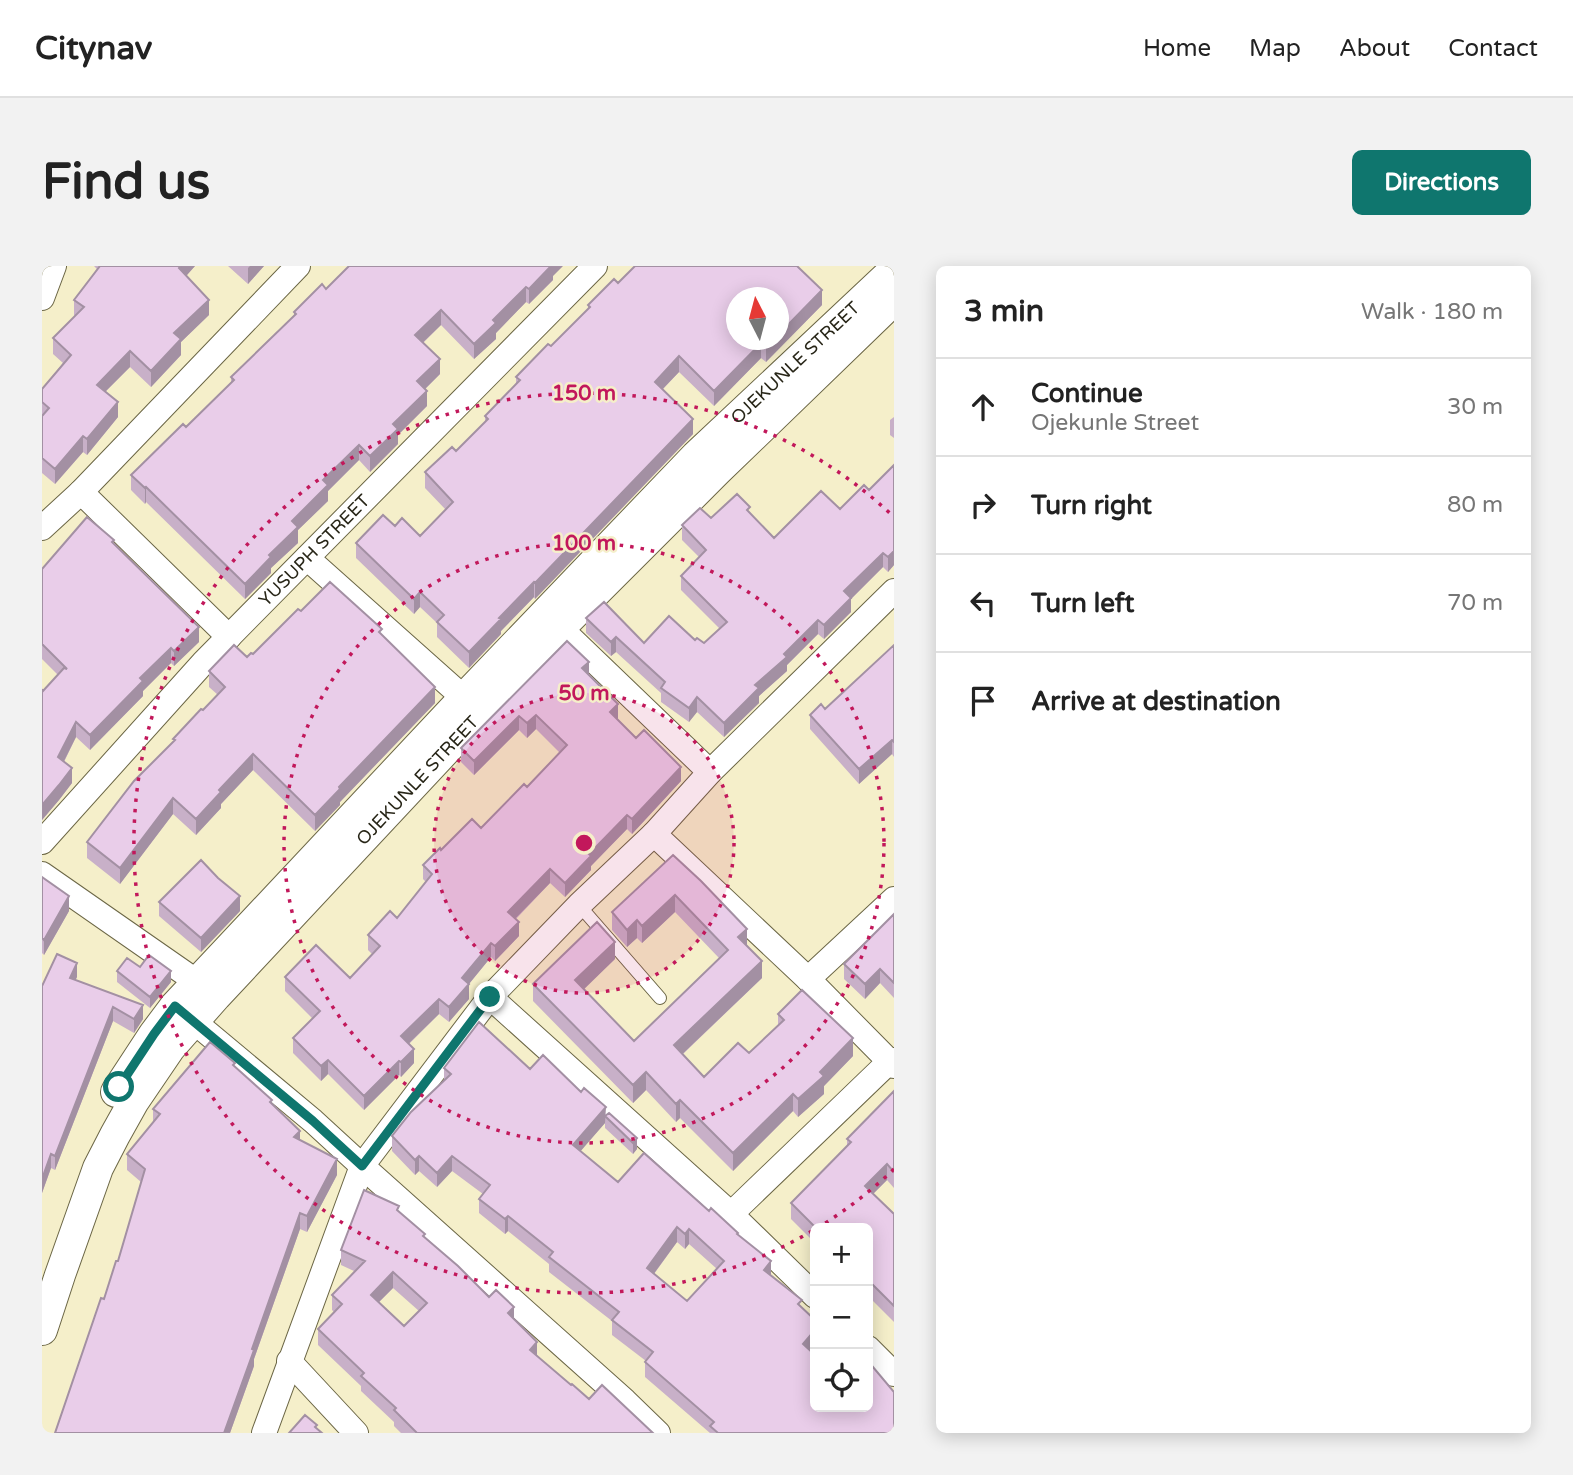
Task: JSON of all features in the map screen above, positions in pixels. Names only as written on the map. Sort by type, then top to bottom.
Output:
[{"type":"street","points":[[42,298],[54,266]]},
{"type":"street","points":[[42,528],[81,492],[298,266]]},
{"type":"street","name":"YUSUPH STREET","points":[[42,842],[204,663],[596,266]]},
{"type":"street","name":"OJEKUNLE STREET","points":[[42,1264],[82,1158],[99,1122],[154,1034],[184,1014],[464,698],[696,456],[894,270]]},
{"type":"street","name":"OJEKUNLE STREET","points":[[207,988],[560,628],[894,300]]},
{"type":"street","points":[[81,492],[229,638]]},
{"type":"street","points":[[307,558],[464,698]]},
{"type":"street","points":[[264,1433],[362,1166],[490,997],[579,905],[654,834],[710,772],[894,591]]},
{"type":"street","points":[[560,628],[710,772]]},
{"type":"street","points":[[654,834],[892,1062],[731,1214]]},
{"type":"street","points":[[42,874],[207,988]]},
{"type":"street","points":[[808,979],[894,899]]},
{"type":"street","points":[[490,997],[731,1214],[810,1291]]},
{"type":"street","points":[[184,1014],[313,1121],[658,1433]]},
{"type":"street","name":"OJEKUNLE STREET","points":[[42,1330],[98,1168],[134,1101],[170,1048],[184,1014]]},
{"type":"street","points":[[869,1349],[894,1374]]},
{"type":"street","points":[[289,1361],[356,1433]]},
{"type":"lane","points":[[579,905],[660,998]]},
{"type":"building","points":[[100,266],[181,266],[179,268],[209,300],[174,333],[181,339],[151,371],[130,351],[97,385],[118,402],[87,439],[83,436],[55,469],[42,458],[42,416],[49,408],[42,402],[42,389],[71,355],[53,338],[84,307],[74,300]]},
{"type":"building","points":[[349,266],[551,266],[493,320],[496,323],[474,344],[441,310],[415,335],[440,359],[417,381],[427,391],[393,424],[398,429],[370,456],[359,445],[323,480],[328,485],[292,521],[298,527],[269,555],[271,557],[245,584],[131,475],[183,424],[186,427],[234,380],[231,377],[296,314],[294,312],[322,284],[326,289]]},
{"type":"building","points":[[635,266],[797,266],[822,290],[789,324],[789,287],[726,287],[726,350],[754,350],[714,391],[679,356],[655,382],[693,419],[469,652],[437,622],[444,615],[420,592],[414,599],[356,543],[383,515],[395,526],[402,518],[420,536],[453,502],[425,472],[452,447],[456,451],[488,419],[485,416],[520,380],[516,377],[590,307],[588,305],[614,279],[618,283]]},
{"type":"building","points":[[894,465],[894,551],[888,557],[883,553],[844,591],[851,598],[824,625],[818,620],[784,654],[787,657],[755,685],[759,688],[724,723],[697,697],[689,708],[661,688],[665,682],[616,637],[611,642],[586,618],[604,602],[644,643],[669,616],[695,640],[697,638],[704,643],[727,622],[681,576],[706,550],[682,525],[700,508],[711,518],[737,494],[750,507],[747,510],[774,538],[821,491],[840,509],[864,485],[869,490]]},
{"type":"building","points":[[87,517],[114,540],[112,542],[199,627],[174,651],[171,648],[140,678],[143,681],[90,735],[76,722],[58,757],[72,768],[42,805],[42,690],[64,668],[67,669],[42,644],[42,569]]},
{"type":"building","points":[[330,582],[382,629],[379,632],[435,687],[340,789],[315,815],[253,754],[196,819],[173,798],[120,868],[87,842],[134,781],[225,687],[209,671],[234,645],[247,657],[253,654],[298,609],[301,611]]},
{"type":"building","points":[[567,641],[589,662],[582,668],[618,704],[610,712],[636,738],[644,730],[681,767],[632,819],[627,815],[565,883],[550,869],[508,912],[519,922],[495,946],[491,943],[462,978],[469,984],[449,1007],[439,999],[401,1036],[414,1049],[364,1096],[328,1060],[321,1066],[293,1038],[320,1011],[285,977],[316,945],[350,978],[380,946],[368,935],[390,911],[397,918],[432,874],[423,865],[472,819],[481,828],[524,784],[527,787],[567,745],[536,715],[527,723],[519,716],[474,761],[461,748]]},
{"type":"building","points":[[894,645],[894,742],[892,740],[859,769],[810,715],[821,704],[825,709]]},
{"type":"building","points":[[673,855],[747,929],[738,937],[762,961],[674,1045],[704,1077],[738,1043],[749,1053],[784,1020],[778,1014],[802,990],[853,1038],[820,1072],[824,1076],[798,1099],[793,1094],[733,1153],[680,1100],[676,1104],[646,1072],[633,1085],[533,984],[597,922],[615,942],[575,980],[634,1041],[728,950],[675,895],[642,926],[637,920],[627,930],[612,912]]},
{"type":"building","points":[[201,860],[240,896],[201,938],[159,902]]},
{"type":"building","points":[[42,877],[69,896],[44,940],[42,938]]},
{"type":"building","points":[[894,914],[894,983],[880,969],[865,984],[844,964]]},
{"type":"building","points":[[57,954],[77,963],[70,978],[143,1005],[134,1019],[113,1007],[55,1156],[51,1154],[42,1179],[42,986]]},
{"type":"building","points":[[149,955],[171,971],[150,997],[117,971],[127,958],[140,967]]},
{"type":"building","points":[[479,1022],[530,1069],[543,1055],[581,1092],[584,1088],[606,1107],[573,1145],[618,1182],[644,1153],[771,1261],[764,1270],[802,1300],[798,1304],[810,1315],[810,1336],[803,1344],[810,1350],[810,1412],[873,1412],[873,1367],[894,1392],[894,1433],[718,1433],[710,1426],[714,1422],[645,1362],[653,1352],[612,1320],[619,1312],[549,1257],[553,1252],[508,1216],[505,1219],[479,1199],[490,1185],[452,1156],[437,1173],[419,1156],[415,1160],[392,1136],[411,1112],[451,1074],[444,1068]],"holes":[[[677,1227],[685,1234],[689,1229],[724,1261],[687,1301],[647,1268]]]},
{"type":"building","points":[[210,1042],[235,1063],[233,1065],[272,1100],[270,1102],[300,1131],[294,1137],[337,1159],[307,1216],[300,1213],[224,1433],[55,1433],[101,1298],[104,1299],[118,1261],[145,1169],[127,1154],[160,1114],[153,1109]]},
{"type":"building","points":[[894,1091],[894,1172],[887,1164],[865,1186],[894,1214],[894,1306],[873,1285],[873,1223],[811,1223],[791,1203],[851,1142],[847,1139]]},
{"type":"building","points":[[609,1113],[637,1138],[633,1143],[605,1116]]},
{"type":"building","points":[[364,1190],[399,1206],[397,1210],[489,1297],[496,1290],[514,1307],[508,1313],[537,1342],[530,1350],[589,1399],[602,1385],[653,1433],[417,1433],[394,1410],[396,1408],[361,1376],[364,1373],[318,1329],[342,1304],[332,1295],[365,1261],[341,1250]],"holes":[[[393,1272],[427,1303],[404,1326],[371,1295]]]},
{"type":"building","points":[[305,1415],[317,1425],[315,1427],[322,1433],[289,1433]]},
{"type":"route","points":[[119,1087],[175,1006],[313,1121],[362,1166],[490,997]]}]
